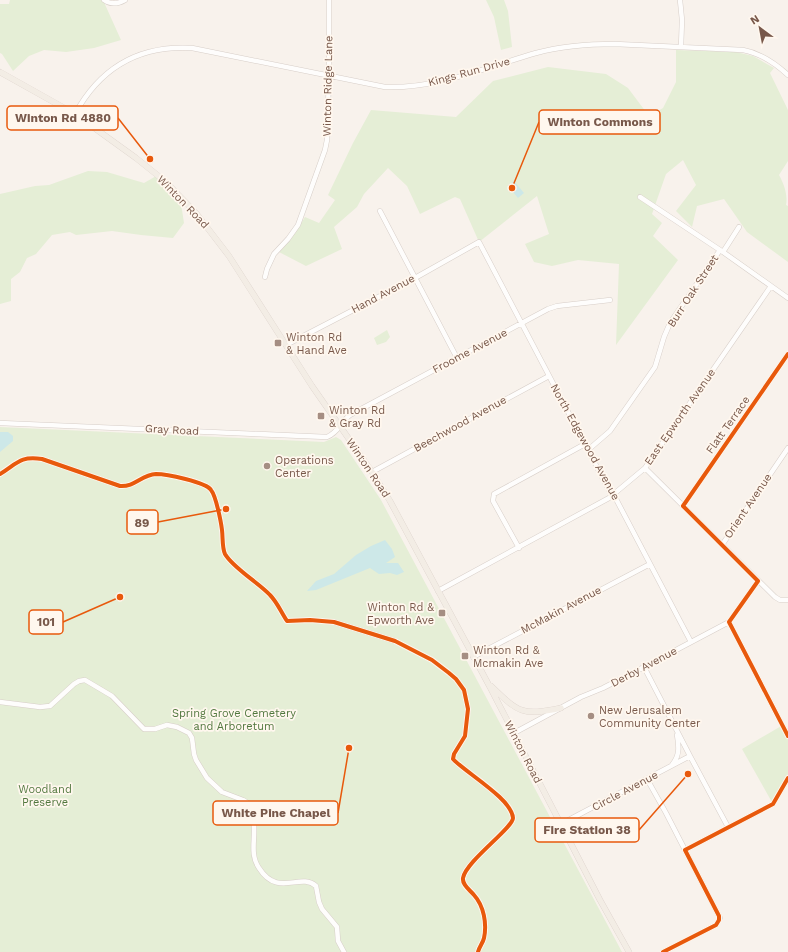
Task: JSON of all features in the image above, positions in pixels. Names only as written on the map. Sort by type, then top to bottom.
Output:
[{"type":"main road","name":"Winton Road","points":[[0,72],[75,114],[151,169],[196,213],[229,256],[312,386],[372,472],[390,501],[629,952]]},
{"type":"main road","points":[[486,681],[512,706],[519,710],[539,713],[561,708]]},
{"type":"street","points":[[106,1],[119,3],[125,0]]},
{"type":"street","name":"Winton Ridge Lane","points":[[265,277],[268,265],[274,254],[288,239],[298,225],[325,150],[329,132],[330,0]]},
{"type":"street","points":[[680,0],[682,20],[681,47]]},
{"type":"street","name":"Kings Run Drive","points":[[75,114],[88,94],[112,69],[130,59],[157,50],[175,48],[192,48],[384,87],[411,86],[445,80],[538,53],[583,45],[615,44],[728,48],[752,52],[768,60],[788,75]]},
{"type":"street","points":[[640,197],[788,298]]},
{"type":"street","points":[[380,210],[457,358]]},
{"type":"street","name":"Burr Oak Street","points":[[588,450],[610,431],[655,367],[670,323],[739,227]]},
{"type":"street","name":"Hand Avenue","points":[[286,345],[415,278],[479,242]]},
{"type":"street","name":"North Edgewood Avenue","points":[[479,242],[691,642]]},
{"type":"street","name":"East Epworth Avenue","points":[[438,592],[613,495],[645,468],[771,286]]},
{"type":"street","name":"Froome Avenue","points":[[340,427],[343,421],[350,415],[552,308],[610,300]]},
{"type":"street","name":"Flatt Terrace","points":[[683,506],[788,354]]},
{"type":"street","name":"Beechwood Avenue","points":[[372,472],[549,376]]},
{"type":"street","name":"Gray Road","points":[[0,423],[327,437],[334,434],[340,427]]},
{"type":"street","points":[[519,548],[493,501],[494,494],[585,444]]},
{"type":"street","name":"Orient Avenue","points":[[722,545],[788,448]]},
{"type":"street","points":[[0,474],[14,463],[21,460],[34,458],[120,486],[129,486],[146,476],[157,474],[182,478],[206,486],[212,492],[215,502],[222,529],[225,554],[242,571],[271,595],[287,621],[310,620],[334,622],[395,641],[432,660],[456,679],[464,690],[468,709],[465,736],[454,754],[453,759],[476,776],[507,805],[513,820],[464,874],[463,880],[465,886],[475,896],[481,907],[485,920],[484,940],[478,952]]},
{"type":"street","points":[[645,468],[758,582],[776,598],[782,601],[788,600]]},
{"type":"street","name":"McMakin Avenue","points":[[473,657],[650,564]]},
{"type":"street","name":"Derby Avenue","points":[[514,733],[729,622],[758,582]]},
{"type":"street","points":[[729,622],[788,736]]},
{"type":"street","name":"Circle Avenue","points":[[561,824],[690,756],[644,667]]},
{"type":"street","points":[[0,702],[40,707],[50,706],[74,684],[84,680],[112,696],[144,729],[154,729],[167,725],[178,727],[189,733],[192,738],[196,760],[207,778],[222,792],[243,800],[251,805],[254,826],[253,852],[259,869],[264,875],[277,883],[313,883],[316,886],[322,909],[337,927],[338,941],[344,952]]},
{"type":"street","name":"Circle Avenue","points":[[667,769],[676,760],[679,753],[677,731]]},
{"type":"street","points":[[690,756],[728,827]]},
{"type":"street","points":[[685,850],[773,804],[788,778]]},
{"type":"street","points":[[647,779],[719,916],[719,920],[716,925],[663,952]]},
{"type":"green space","points":[[10,0],[103,0],[121,40],[94,48],[66,52],[44,50],[29,56],[13,71],[0,53],[0,4],[9,4]]},
{"type":"green space","points":[[486,0],[504,0],[508,11],[512,47],[501,50],[494,17]]},
{"type":"green space","points":[[676,50],[736,52],[753,56],[774,68],[770,73],[788,110],[788,161],[779,175],[785,190],[786,205],[788,206],[788,262],[747,232],[724,199],[697,206],[692,227],[676,211],[696,185],[683,160],[666,174],[652,214],[662,223],[653,236],[678,260],[616,345],[619,264],[578,260],[552,266],[534,262],[525,244],[549,234],[537,196],[479,242],[460,199],[455,197],[420,214],[407,186],[388,168],[364,194],[357,207],[334,227],[342,249],[306,266],[279,252],[293,236],[305,217],[319,223],[335,200],[328,195],[371,110],[456,117],[493,81],[548,67],[606,74],[628,88],[649,116],[663,108],[676,82]]},
{"type":"green space","points":[[88,171],[107,172],[144,183],[158,175],[180,197],[184,223],[173,238],[112,231],[76,235],[70,232],[52,235],[36,254],[27,258],[20,272],[11,279],[11,301],[0,304],[0,194],[35,186],[49,185]]},
{"type":"green space","points":[[387,330],[390,337],[386,342],[377,345],[374,338]]},
{"type":"green space","name":"Spring Grove Cemetery and Arboretum","points":[[0,427],[324,442],[336,437],[341,440],[381,500],[622,952],[0,952]]},
{"type":"green space","points":[[783,725],[788,736],[788,778],[773,804],[742,749]]},
{"type":"water","points":[[514,181],[524,193],[518,198],[508,186]]},
{"type":"water","points":[[0,432],[8,432],[13,436],[13,441],[0,452]]},
{"type":"water","points":[[385,540],[392,549],[395,557],[386,563],[398,563],[404,572],[397,575],[390,573],[379,574],[370,568],[316,590],[307,591],[316,581],[334,574],[356,555]]},
{"type":"cycle path","points":[[788,354],[683,506],[758,581],[729,622],[788,736]]},
{"type":"cycle path","points":[[0,474],[19,461],[34,458],[42,459],[120,486],[130,485],[146,476],[156,474],[168,475],[202,484],[211,490],[215,498],[221,521],[225,554],[234,565],[270,595],[287,621],[310,620],[334,622],[395,641],[432,660],[456,679],[464,690],[468,709],[465,736],[454,754],[453,759],[497,795],[511,811],[513,818],[506,829],[472,863],[463,878],[465,885],[480,904],[484,915],[484,938],[478,952]]},
{"type":"cycle path","points":[[663,952],[716,925],[719,920],[719,916],[685,850],[773,804],[788,778]]},
{"type":"place","name":"Winton Rd 4880","points":[[150,159]]},
{"type":"place","name":"Winton Commons","points":[[512,188]]},
{"type":"place","name":"Winton Rd & Hand Ave","points":[[278,343]]},
{"type":"place","name":"Winton Rd & Gray Rd","points":[[321,416]]},
{"type":"place","name":"Operations Center","points":[[267,466]]},
{"type":"place","name":"89","points":[[226,509]]},
{"type":"place","name":"101","points":[[120,597]]},
{"type":"place","name":"Winton Rd & Epworth Ave","points":[[442,613]]},
{"type":"place","name":"Winton Rd & Mcmakin Ave","points":[[465,656]]},
{"type":"place","name":"New Jerusalem Community Center","points":[[591,716]]},
{"type":"place","name":"White Pine Chapel","points":[[349,748]]},
{"type":"place","name":"Fire Station 38","points":[[688,774]]},
{"type":"park label","name":"Woodland Preserve","points":[[45,795]]}]
